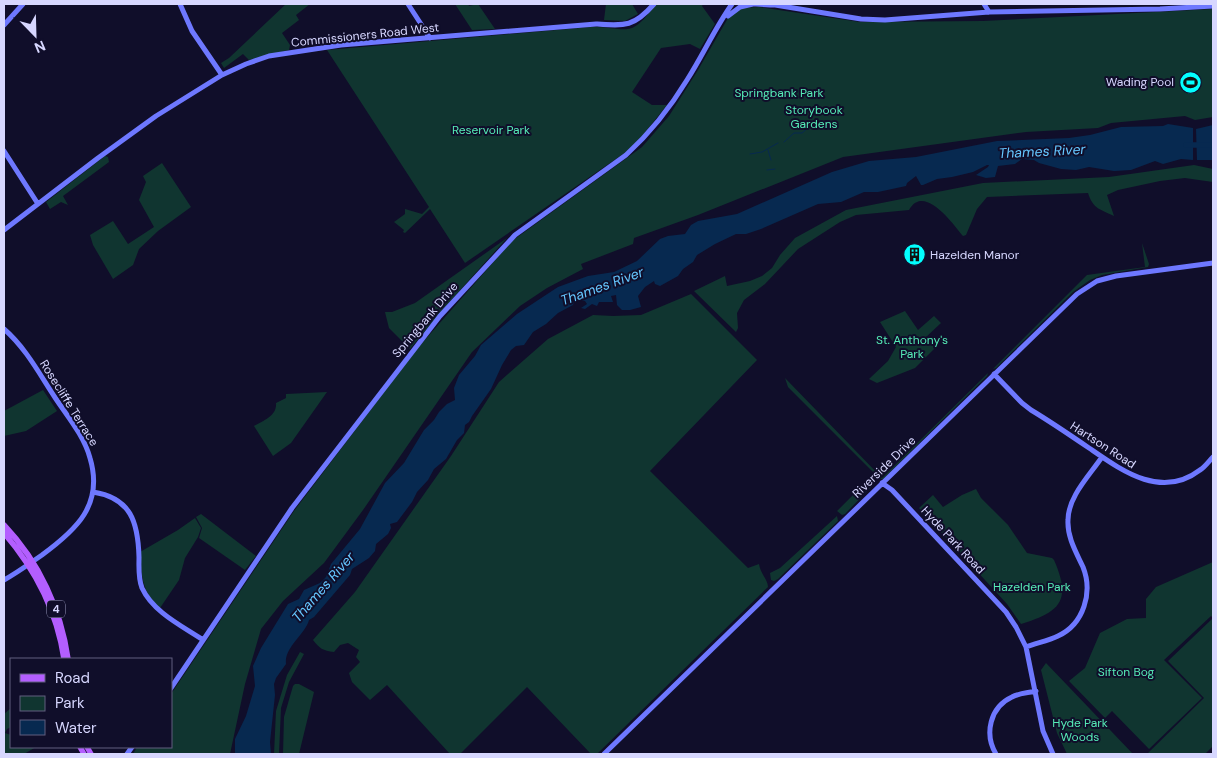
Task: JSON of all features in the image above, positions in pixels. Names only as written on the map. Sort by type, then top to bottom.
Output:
[{"type":"main road","points":[[4,25],[23,4]]},
{"type":"main road","points":[[180,4],[192,31],[222,76]]},
{"type":"main road","points":[[408,4],[430,38]]},
{"type":"main road","name":"Commissioners Road West","points":[[4,230],[156,116],[222,76],[246,64],[269,56],[298,50],[341,45],[596,24],[627,25],[639,19],[654,4]]},
{"type":"main road","points":[[718,28],[730,13],[740,7],[754,4],[778,6]]},
{"type":"main road","points":[[769,4],[875,20],[989,12],[1160,9],[1213,6]]},
{"type":"main road","points":[[984,4],[989,12]]},
{"type":"main road","name":"Springbank Drive","points":[[172,686],[292,508],[440,316],[515,235],[626,155],[640,142],[663,117],[688,80],[730,5]]},
{"type":"main road","points":[[4,151],[38,204]]},
{"type":"main road","name":"Riverside Drive","points":[[604,754],[1077,294],[1096,281],[1116,276],[1213,264]]},
{"type":"main road","name":"Rosecliffe Terrace","points":[[4,329],[26,353],[82,438],[90,457],[94,475],[93,492],[88,508],[79,524],[65,538],[4,580]]},
{"type":"main road","name":"Hartson Road","points":[[994,374],[1022,403],[1102,457],[1146,481],[1165,482],[1184,479],[1199,471],[1213,457]]},
{"type":"main road","points":[[1026,647],[1058,636],[1066,631],[1081,613],[1086,600],[1088,584],[1070,538],[1068,520],[1074,497],[1102,457]]},
{"type":"main road","name":"Hyde Park Road","points":[[882,483],[892,490],[1006,612],[1016,626],[1026,647],[1044,731],[1053,754]]},
{"type":"main road","points":[[93,492],[103,493],[120,502],[131,516],[137,536],[139,576],[142,587],[152,604],[203,640]]},
{"type":"main road","name":"4","points":[[4,526],[50,594],[60,619],[68,658]]},
{"type":"main road","name":"4","points":[[4,533],[30,563],[55,621],[64,658]]},
{"type":"main road","points":[[996,754],[990,736],[992,718],[997,709],[1011,697],[1036,691]]},
{"type":"green space","points":[[286,4],[310,4],[296,15],[299,20],[282,33],[290,45],[289,50],[249,60],[243,54],[224,68],[221,63],[229,58]]},
{"type":"green space","points":[[455,4],[468,4],[469,6],[478,4],[495,29],[472,30]]},
{"type":"green space","points":[[606,4],[632,4],[638,14],[625,21],[604,20]]},
{"type":"green space","name":"Reservoir Park","points":[[656,4],[703,4],[702,6],[715,24],[700,49],[690,44],[661,48],[632,92],[652,105],[667,105],[642,136],[626,152],[465,263],[430,209],[405,233],[394,222],[405,214],[405,209],[422,214],[429,207],[327,50],[591,27],[628,29],[640,23]]},
{"type":"green space","name":"Springbank Park","points":[[759,7],[860,22],[983,21],[1213,9],[1213,117],[1195,120],[1185,116],[1111,123],[1098,128],[1026,132],[843,157],[698,215],[634,238],[633,244],[581,264],[583,269],[547,288],[520,306],[472,352],[324,563],[283,601],[261,629],[245,684],[230,754],[133,754],[136,748],[172,748],[172,693],[294,511],[416,350],[512,241],[642,147],[669,116],[728,18],[741,8]]},
{"type":"green space","points":[[105,156],[108,157],[109,162],[63,196],[68,205],[61,202],[50,209],[46,202]]},
{"type":"green space","points":[[162,163],[191,207],[158,231],[139,249],[133,265],[113,279],[93,245],[90,235],[113,221],[128,244],[154,227],[139,200],[146,182],[143,176]]},
{"type":"green space","points":[[1194,165],[1213,169],[1213,182],[1185,178],[1118,190],[1107,195],[1114,216],[1095,205],[1088,193],[987,197],[977,209],[966,235],[963,236],[938,208],[922,201],[915,203],[909,210],[856,215],[840,222],[798,249],[765,284],[744,300],[737,313],[738,328],[736,332],[694,291],[725,276],[727,286],[750,281],[762,276],[772,268],[780,255],[795,238],[846,210],[983,183],[1109,177]]},
{"type":"green space","points":[[507,238],[410,349],[389,328],[385,312],[392,312],[415,303]]},
{"type":"green space","points":[[1142,243],[1149,264],[1148,267],[1102,275],[1090,280],[1073,292],[993,369],[1087,275],[1145,267]]},
{"type":"green space","points":[[691,294],[757,360],[650,471],[748,568],[759,564],[768,587],[597,754],[591,754],[527,687],[460,754],[450,754],[387,685],[370,700],[352,682],[349,673],[360,662],[356,657],[359,650],[348,643],[340,645],[334,652],[327,651],[319,647],[313,640],[355,592],[451,456],[499,382],[548,339],[593,315],[641,315]]},
{"type":"green space","name":"St. Anthony's Park","points":[[905,311],[918,330],[934,316],[941,323],[925,338],[935,348],[915,368],[877,383],[869,379],[888,361],[896,347],[880,322]]},
{"type":"green space","points":[[988,373],[883,479],[880,479],[788,387],[785,378],[882,478]]},
{"type":"green space","points":[[43,390],[57,411],[26,431],[4,436],[4,411]]},
{"type":"green space","points":[[327,392],[291,443],[273,456],[254,426],[266,420],[272,414],[276,403],[286,398],[286,394]]},
{"type":"green space","points":[[870,477],[873,479],[874,484],[845,514],[842,515],[837,511],[853,495],[858,499],[872,485],[867,479]]},
{"type":"green space","name":"Hazelden Park","points":[[976,489],[981,498],[1008,525],[1027,553],[1054,560],[1062,586],[1062,595],[1059,603],[1045,615],[1021,624],[1007,604],[919,508],[933,495],[943,507]]},
{"type":"green space","points":[[201,514],[256,556],[245,570],[199,538],[202,528],[196,517]]},
{"type":"green space","points":[[837,516],[838,521],[778,579],[771,580],[770,573],[780,568]]},
{"type":"green space","points":[[195,518],[201,528],[198,537],[185,558],[179,580],[160,608],[149,596],[146,589],[142,575],[140,552]]},
{"type":"green space","name":"Sifton Bog","points":[[1213,562],[1213,618],[1211,616],[1164,660],[1202,698],[1149,749],[1112,711],[1105,718],[1069,681],[1085,668],[1100,633],[1127,619],[1146,618],[1146,599],[1156,587]]},
{"type":"green space","points":[[1212,619],[1213,746],[1205,754],[1147,754],[1204,698],[1168,661]]},
{"type":"green space","points":[[300,652],[304,654],[289,682],[281,708],[279,754],[274,754],[276,711],[287,675]]},
{"type":"green space","name":"Hyde Park Woods","points":[[1046,663],[1133,754],[1067,754],[1057,733],[1041,670]]},
{"type":"green space","points":[[295,684],[299,684],[314,692],[299,754],[283,754],[284,717]]},
{"type":"green space","points":[[10,709],[10,728],[5,733],[10,735],[10,748],[34,748],[24,754],[4,754],[4,714]]},
{"type":"water","points":[[1168,124],[1193,128],[1193,160],[1181,159],[1163,164],[1155,161],[1131,170],[1114,171],[1089,167],[1076,170],[1061,169],[1034,160],[1022,159],[1015,164],[998,166],[995,177],[986,178],[976,175],[989,165],[973,172],[937,179],[923,185],[921,185],[916,176],[906,186],[878,192],[864,192],[841,202],[818,204],[761,229],[746,234],[736,234],[715,244],[697,255],[693,262],[683,269],[678,276],[660,286],[655,284],[654,281],[645,287],[638,296],[641,307],[622,310],[617,305],[616,295],[611,296],[613,302],[599,302],[597,306],[592,304],[585,309],[581,308],[587,304],[585,301],[579,300],[574,302],[573,305],[558,313],[533,332],[524,345],[516,346],[511,350],[491,389],[465,425],[464,433],[457,440],[446,459],[434,469],[397,522],[390,524],[391,528],[388,534],[376,544],[375,551],[369,558],[352,569],[350,575],[314,617],[309,620],[307,626],[288,652],[286,664],[274,684],[275,695],[270,742],[271,754],[235,754],[235,739],[246,716],[255,686],[253,666],[261,648],[288,604],[299,599],[304,590],[320,583],[326,577],[331,564],[360,529],[385,483],[404,463],[424,430],[439,412],[447,404],[455,400],[454,388],[459,375],[475,356],[481,345],[517,314],[558,287],[588,276],[614,272],[637,261],[660,239],[685,234],[691,225],[698,221],[737,214],[832,172],[869,161],[916,157],[997,141],[1069,138],[1121,127],[1163,126]]},
{"type":"water","points":[[1213,125],[1213,160],[1197,160],[1196,129]]},
{"type":"waterway","points":[[784,142],[794,133],[802,133],[815,124]]},
{"type":"waterway","points":[[750,154],[762,152],[778,143]]},
{"type":"waterway","name":"Thames River","points":[[1186,145],[1213,145]]},
{"type":"waterway","points":[[768,150],[771,160]]},
{"type":"waterway","points":[[767,170],[775,169]]},
{"type":"place","name":"Wading Pool","points":[[1190,82]]},
{"type":"place","name":"Hazelden Manor","points":[[914,255]]},
{"type":"park label","name":"Storybook Gardens","points":[[814,117]]}]
